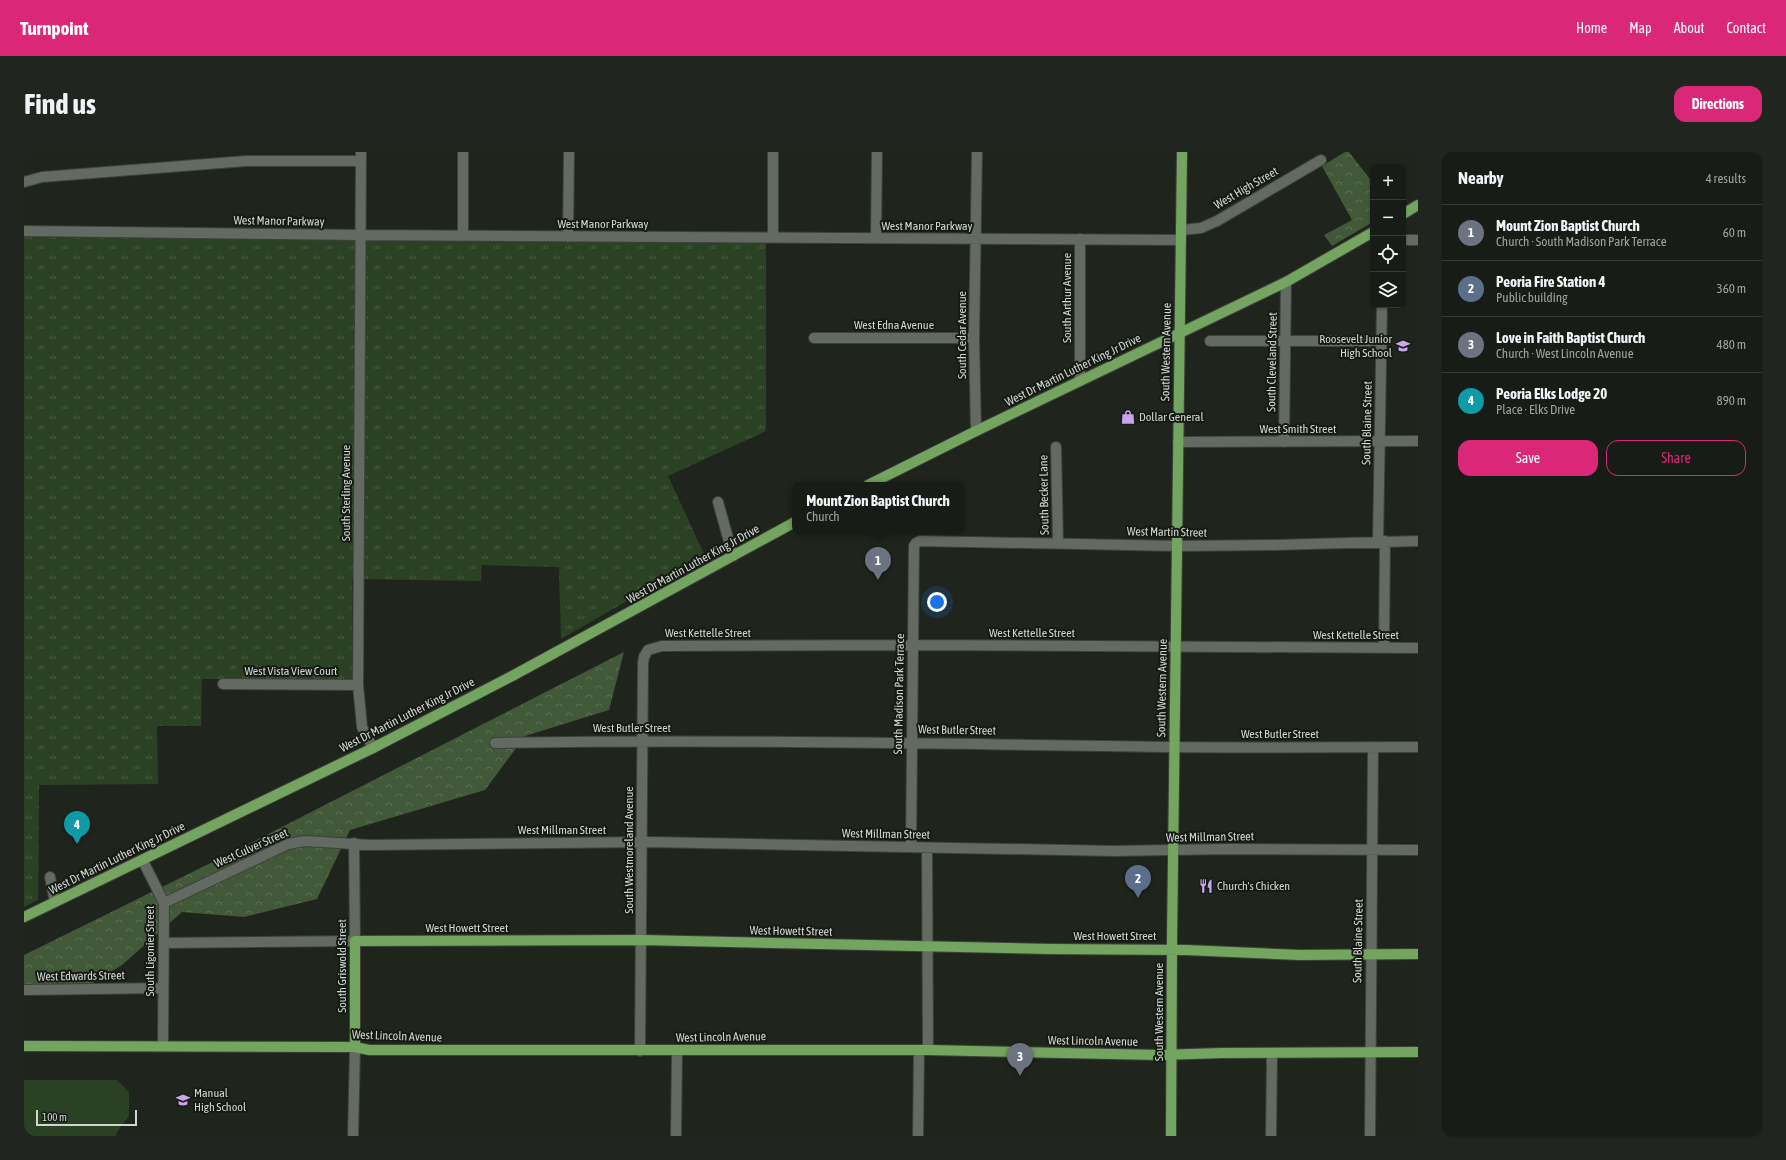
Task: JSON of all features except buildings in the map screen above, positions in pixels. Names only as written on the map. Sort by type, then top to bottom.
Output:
[{"type":"main road","name":"South Western Avenue","points":[[1171,1136],[1174,747],[1182,152]]},
{"type":"main road","points":[[1406,212],[1418,205]]},
{"type":"main road","name":"West Dr Martin Luther King Jr Drive","points":[[874,482],[1080,380],[1286,282],[1370,234]]},
{"type":"main road","name":"West Dr Martin Luther King Jr Drive","points":[[24,917],[143,861],[372,748],[514,675],[792,524]]},
{"type":"main road","name":"West Howett Street","points":[[355,941],[641,940],[1172,950],[1300,955],[1418,954]]},
{"type":"main road","name":"South Griswold Street","points":[[355,941],[355,1047]]},
{"type":"main road","name":"West Lincoln Avenue","points":[[24,1046],[355,1047],[369,1050],[923,1050],[1172,1055],[1418,1052]]},
{"type":"street","points":[[463,152],[463,235]]},
{"type":"street","points":[[568,237],[569,152]]},
{"type":"street","points":[[773,152],[773,237]]},
{"type":"street","points":[[876,238],[877,152]]},
{"type":"street","name":"South Cedar Avenue","points":[[976,431],[974,338],[977,152]]},
{"type":"street","points":[[24,182],[42,177],[269,156],[361,156]]},
{"type":"street","name":"South Sterling Avenue","points":[[361,156],[358,685],[362,727],[372,748]]},
{"type":"street","name":"West High Street","points":[[1181,235],[1216,221],[1321,160]]},
{"type":"street","name":"West Manor Parkway","points":[[24,231],[568,237],[976,239],[1080,239],[1181,235]]},
{"type":"street","name":"South Arthur Avenue","points":[[1080,239],[1080,380]]},
{"type":"street","points":[[1360,240],[1370,240]]},
{"type":"street","points":[[1406,240],[1418,240]]},
{"type":"street","name":"South Cleveland Street","points":[[1284,442],[1286,282]]},
{"type":"street","name":"South Blaine Street","points":[[1382,308],[1380,441],[1384,648]]},
{"type":"street","name":"West Edna Avenue","points":[[814,338],[974,338]]},
{"type":"street","points":[[1210,341],[1381,341]]},
{"type":"street","name":"West Smith Street","points":[[1178,442],[1418,441]]},
{"type":"street","name":"South Becker Lane","points":[[1056,447],[1058,543]]},
{"type":"street","points":[[718,502],[733,556]]},
{"type":"street","name":"West Martin Street","points":[[916,542],[1177,546],[1418,541]]},
{"type":"street","name":"South Madison Park Terrace","points":[[911,847],[914,546],[916,542]]},
{"type":"street","name":"West Kettelle Street","points":[[647,651],[662,646],[913,645],[1418,648]]},
{"type":"street","name":"South Westmoreland Avenue","points":[[640,1051],[643,661],[647,651]]},
{"type":"street","name":"West Vista View Court","points":[[223,684],[358,685]]},
{"type":"street","name":"West Butler Street","points":[[495,742],[643,740],[911,742],[1174,747],[1418,747]]},
{"type":"street","name":"South Blaine Street","points":[[1370,1136],[1370,954],[1373,747]]},
{"type":"street","name":"West Culver Street","points":[[164,902],[288,844],[304,841],[354,843]]},
{"type":"street","name":"West Millman Street","points":[[354,843],[370,845],[641,842],[1173,851],[1227,849],[1418,850]]},
{"type":"street","name":"South Griswold Street","points":[[354,843],[355,941]]},
{"type":"street","points":[[918,1136],[928,946],[927,848]]},
{"type":"street","name":"South Ligonier Street","points":[[143,861],[164,902],[163,1046]]},
{"type":"street","points":[[50,877],[54,902]]},
{"type":"street","name":"West Howett Street","points":[[164,943],[355,941]]},
{"type":"street","name":"West Edwards Street","points":[[24,990],[163,988]]},
{"type":"street","name":"South Griswold Street","points":[[353,1136],[355,1047]]},
{"type":"street","points":[[676,1051],[676,1136]]},
{"type":"street","points":[[1271,1136],[1272,1053]]},
{"type":"green space","points":[[1345,152],[1349,152],[1370,179],[1370,224],[1332,246],[1324,235],[1352,220],[1322,166]]},
{"type":"green space","points":[[24,237],[766,242],[766,431],[668,476],[705,556],[561,639],[559,567],[482,565],[481,581],[352,579],[352,679],[202,679],[201,726],[157,726],[158,784],[39,785],[38,900],[24,907]]},
{"type":"green space","points":[[624,652],[609,710],[525,736],[485,790],[350,830],[317,899],[244,917],[182,912],[122,965],[75,994],[24,993],[24,955],[233,852]]},
{"type":"green space","points":[[24,1080],[117,1080],[129,1092],[129,1116],[117,1132],[116,1136],[24,1136]]},
{"type":"place","name":"Roosevelt Junior High School","points":[[1403,346]]},
{"type":"place","name":"Dollar General","points":[[1128,417]]},
{"type":"place","name":"Mount Zion Baptist Church","points":[[878,580]]},
{"type":"place","name":"Peoria Elks Lodge 20","points":[[77,844]]},
{"type":"place","name":"Church's Chicken","points":[[1206,886]]},
{"type":"place","name":"Peoria Fire Station 4","points":[[1138,898]]},
{"type":"place","name":"Love in Faith Baptist Church","points":[[1020,1076]]},
{"type":"place","name":"Manual High School","points":[[183,1100]]}]
